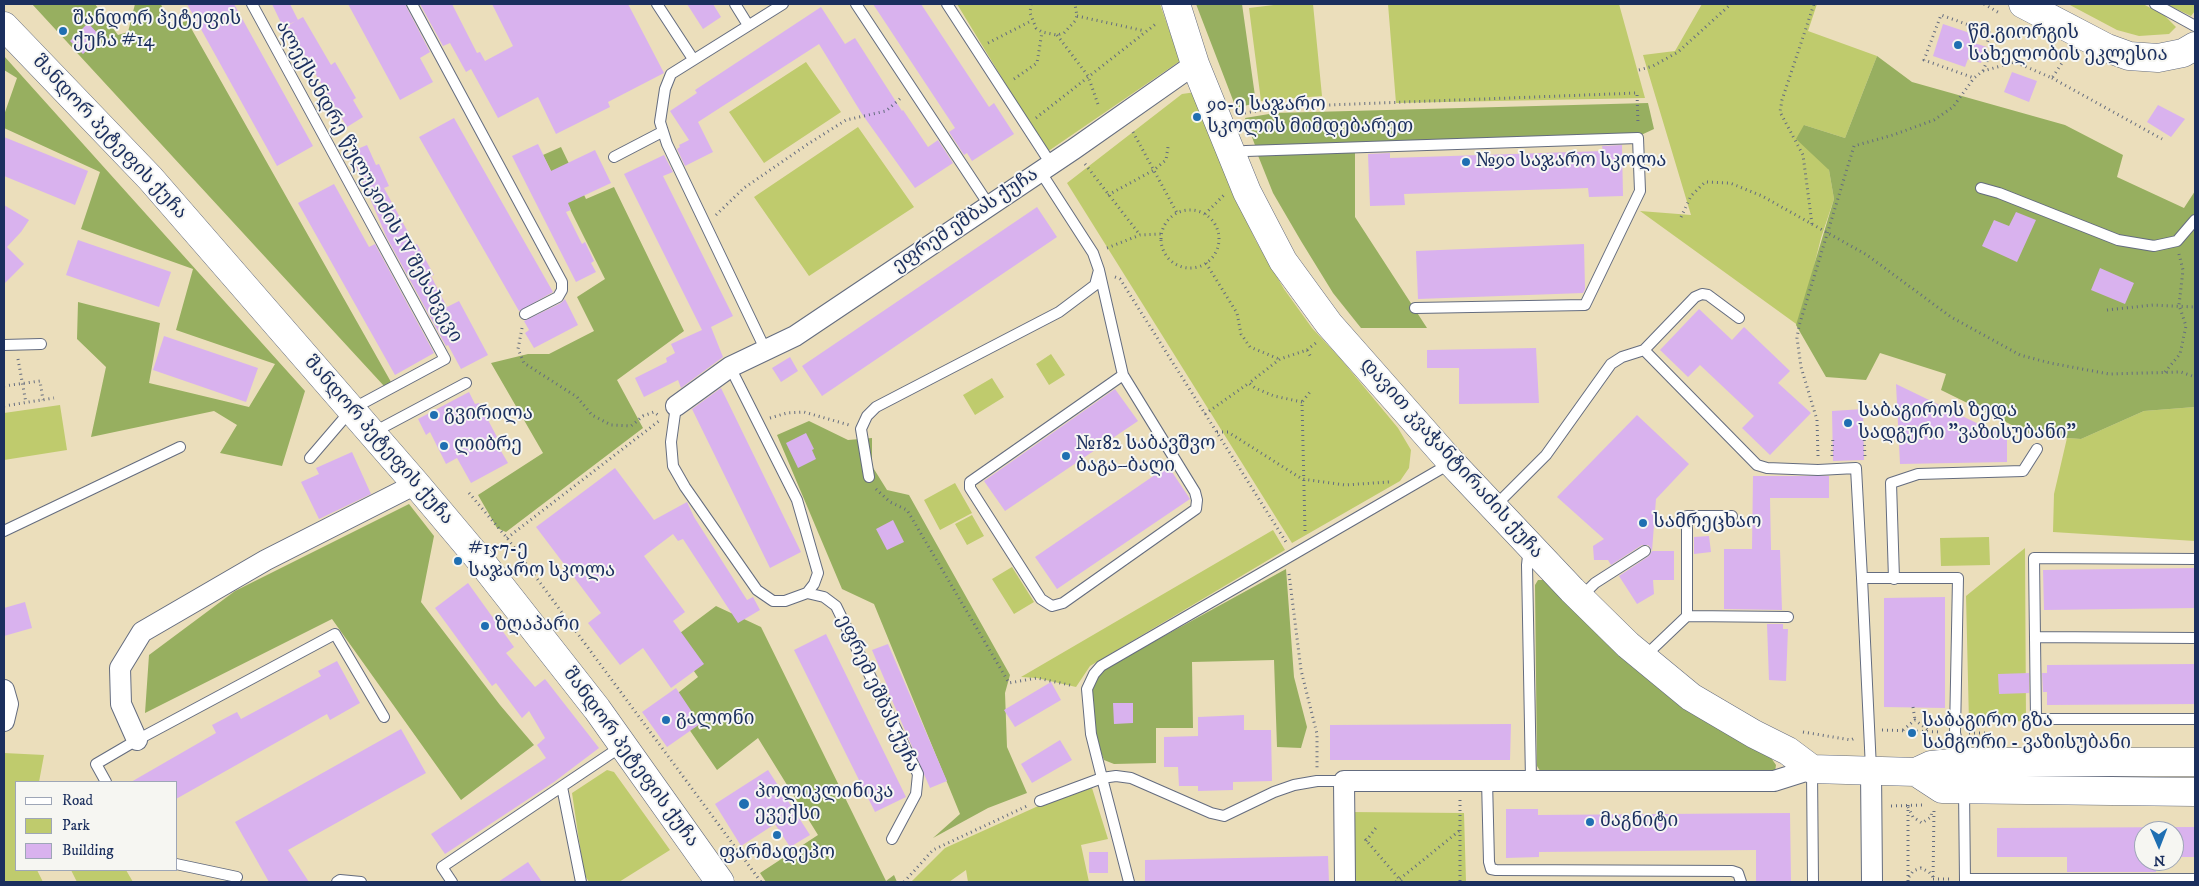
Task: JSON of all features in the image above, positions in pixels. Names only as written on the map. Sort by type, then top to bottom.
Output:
[{"type":"street","name":"დავით კვაჭანტირაძის ქუჩა","points":[[1176,6],[1196,64],[1247,192],[1283,261],[1329,324],[1493,508],[1580,598],[1644,658],[1692,696],[1754,734],[1788,751],[1812,769]]},
{"type":"street","points":[[2015,10],[2129,56],[2158,58],[2183,53],[2195,46]]},
{"type":"street","name":"შანდორ პეტეფის ქუჩა","points":[[4,26],[150,178],[373,432],[492,576],[597,709],[720,882]]},
{"type":"street","name":"ეფრემ ეშბას ქუჩა","points":[[676,406],[730,367],[795,336],[1074,149],[1196,64]]},
{"type":"street","points":[[137,740],[121,704],[120,668],[142,632],[266,560],[416,484]]},
{"type":"street","points":[[4,690],[8,704],[4,721]]},
{"type":"street","points":[[1345,882],[1344,780],[1774,781],[1812,769],[1916,772],[1942,789],[1963,776],[2195,762]]},
{"type":"street","points":[[1871,770],[1872,882]]},
{"type":"street","points":[[1963,776],[2195,792]]},
{"type":"lane","name":"ალექსანდრე წულუკიძის IV შესახვევი","points":[[252,4],[445,359],[352,409],[310,458]]},
{"type":"lane","points":[[412,4],[562,282],[562,290],[558,297],[525,314]]},
{"type":"lane","points":[[657,4],[693,59]]},
{"type":"lane","points":[[735,4],[748,25]]},
{"type":"lane","points":[[766,351],[662,132],[660,122],[665,89],[671,74],[783,4]]},
{"type":"lane","points":[[856,4],[989,206]]},
{"type":"lane","points":[[947,4],[1026,126],[1045,168],[1093,254],[1099,270],[1123,375],[1195,492],[1197,500],[1196,509],[1063,603],[1052,606],[1042,599],[970,488],[970,482],[1123,375]]},
{"type":"lane","points":[[2155,4],[2195,26]]},
{"type":"lane","points":[[614,157],[662,132]]},
{"type":"lane","points":[[1231,153],[1246,150],[1638,138],[1640,191],[1585,305],[1415,308]]},
{"type":"lane","points":[[1981,188],[1999,193],[2118,240],[2154,246],[2177,240],[2195,220]]},
{"type":"lane","points":[[869,477],[861,429],[868,416],[876,407],[1059,312],[1095,284],[1099,270]]},
{"type":"lane","points":[[1493,508],[1546,455],[1611,364],[1622,356],[1644,350],[1694,297],[1708,294],[1739,318]]},
{"type":"lane","points":[[4,345],[40,344]]},
{"type":"lane","points":[[1644,350],[1757,465],[1767,468],[1818,470],[1856,468],[1871,770]]},
{"type":"lane","points":[[730,367],[797,500],[818,573],[814,584],[807,593]]},
{"type":"lane","points":[[373,432],[466,383]]},
{"type":"lane","name":"ეფრემ ეშბას ქუჩა","points":[[676,406],[672,442],[673,466],[684,486],[757,590],[773,601],[785,601],[807,593],[824,597],[836,606],[918,774],[916,794],[892,839]]},
{"type":"lane","points":[[4,531],[180,446]]},
{"type":"lane","points":[[1894,579],[1891,483],[1918,474],[2023,470],[2037,448]]},
{"type":"lane","points":[[1129,882],[1091,734],[1087,689],[1094,674],[1101,666],[1291,557],[1451,462]]},
{"type":"lane","points":[[1687,616],[1687,516],[1732,516]]},
{"type":"lane","points":[[1531,780],[1527,565],[1528,556],[1534,551]]},
{"type":"lane","points":[[1580,598],[1595,583],[1645,551]]},
{"type":"lane","points":[[2195,559],[2034,558],[2036,719],[2195,719]]},
{"type":"lane","points":[[1862,578],[1958,578],[1955,733],[1963,776],[1965,881],[2195,879]]},
{"type":"lane","points":[[1644,658],[1687,616],[1788,617]]},
{"type":"lane","points":[[105,781],[96,764],[335,634],[384,717]]},
{"type":"lane","points":[[2035,637],[2195,638]]},
{"type":"lane","points":[[452,882],[442,867],[623,746]]},
{"type":"lane","points":[[1812,769],[1813,882]]},
{"type":"lane","points":[[1040,801],[1102,778],[1116,776],[1131,778],[1211,813],[1224,816],[1274,792],[1294,785],[1317,781],[1344,780]]},
{"type":"lane","points":[[1487,780],[1489,862],[1491,868],[1506,870],[1732,871],[1738,873],[1741,882]]},
{"type":"lane","points":[[562,787],[581,882]]},
{"type":"lane","points":[[178,864],[238,877]]},
{"type":"lane","points":[[336,882],[340,880],[361,882]]},
{"type":"path","points":[[1030,4],[1031,21],[1042,32],[1057,35],[1070,28],[1077,16],[1075,4]]},
{"type":"path","points":[[1639,70],[1653,66],[1678,52],[1731,4]]},
{"type":"path","points":[[1812,224],[1803,155],[1780,112],[1782,100],[1814,4]]},
{"type":"path","points":[[1984,4],[2015,10]]},
{"type":"path","points":[[1026,126],[1176,6]]},
{"type":"path","points":[[1974,78],[1924,60],[1941,15],[1991,33],[1987,43],[1993,46],[1983,71]]},
{"type":"path","points":[[1077,16],[1146,31]]},
{"type":"path","points":[[976,49],[1031,21]]},
{"type":"path","points":[[1001,88],[1037,63],[1042,32]]},
{"type":"path","points":[[1057,35],[1088,76],[1107,126]]},
{"type":"path","points":[[2052,78],[2070,50]]},
{"type":"path","points":[[1818,470],[1817,420],[1801,367],[1798,338],[1799,326],[1854,146],[1893,135],[1934,120],[1953,107],[1974,78],[1983,71],[2015,62],[2052,78],[2162,138]]},
{"type":"path","points":[[706,225],[744,188],[808,144],[846,120],[886,111],[912,88]]},
{"type":"path","points":[[1217,118],[1277,107],[1637,93],[1638,138]]},
{"type":"path","points":[[1124,114],[1177,212]]},
{"type":"path","points":[[1108,195],[1154,170],[1166,160],[1168,147]]},
{"type":"path","points":[[1074,149],[1140,235]]},
{"type":"path","points":[[1681,217],[1691,196],[1705,182],[1730,183],[1762,196],[1867,255],[1951,317],[2020,355],[2050,363],[2109,374],[2181,372],[2195,377]]},
{"type":"path","points":[[1196,210],[1212,220],[1219,238],[1213,256],[1206,263],[1188,268],[1178,265],[1164,253],[1161,244],[1161,234],[1169,218],[1177,212],[1196,210]]},
{"type":"path","points":[[1093,254],[1140,235],[1161,234]]},
{"type":"path","points":[[2165,373],[2180,354],[2186,326],[2179,305],[2182,270],[2177,240]]},
{"type":"path","points":[[1206,263],[1237,313],[1241,334],[1250,347],[1280,359]]},
{"type":"path","points":[[1099,270],[1120,279],[1205,414],[1291,557],[1302,670],[1317,734],[1317,781]]},
{"type":"path","points":[[2107,310],[2179,305],[2195,307]]},
{"type":"path","points":[[507,538],[662,418],[654,412],[643,416],[631,426],[611,425],[592,415],[576,397],[524,363],[518,349],[525,314]]},
{"type":"path","points":[[16,344],[26,403]]},
{"type":"path","points":[[1205,414],[1280,359],[1307,350],[1312,359]]},
{"type":"path","points":[[4,386],[40,381],[42,400]]},
{"type":"path","points":[[1249,383],[1255,388],[1274,396],[1302,402]]},
{"type":"path","points":[[1306,548],[1302,479],[1302,402],[1310,392]]},
{"type":"path","points":[[4,406],[54,398]]},
{"type":"path","points":[[760,425],[771,418],[787,412],[804,412],[861,429]]},
{"type":"path","points":[[1216,432],[1228,432],[1302,479],[1345,485],[1389,482],[1411,487]]},
{"type":"path","points":[[1864,435],[1865,460]]},
{"type":"path","points":[[869,477],[878,493],[890,502],[907,510],[1009,683],[1037,678],[1087,689]]},
{"type":"path","points":[[469,493],[507,538],[761,882]]},
{"type":"path","points":[[1913,707],[1915,720],[1929,732]]},
{"type":"path","points":[[1902,731],[1915,720]]},
{"type":"path","points":[[1801,731],[1851,740],[1869,730],[1992,733]]},
{"type":"path","points":[[1460,780],[1460,882]]},
{"type":"path","points":[[1908,805],[1913,817],[1922,822],[1930,817],[1934,805],[1933,881],[1929,872],[1922,868],[1910,874],[1908,882],[1908,805]]},
{"type":"path","points":[[904,882],[933,850],[1017,810]]},
{"type":"path","points":[[1344,815],[1399,881],[1460,831]]},
{"type":"path","points":[[1366,841],[1378,825]]},
{"type":"green space","points":[[32,4],[95,4],[118,35],[128,32],[135,4],[161,4],[168,26],[187,21],[391,382],[384,386]]},
{"type":"green space","points":[[957,4],[1160,4],[1180,61],[1047,152]]},
{"type":"green space","points":[[1196,4],[1242,4],[1256,103],[1236,108]]},
{"type":"green space","points":[[1282,4],[1313,4],[1322,96],[1261,101],[1249,8]]},
{"type":"green space","points":[[1388,4],[1619,4],[1645,98],[1396,103]]},
{"type":"green space","points":[[1702,4],[1817,4],[1808,31],[1877,56],[1845,138],[1804,125],[1829,170],[1834,199],[1821,238],[1799,326],[1640,211],[1691,215],[1643,55],[1675,51]]},
{"type":"green space","points":[[2068,4],[2143,4],[2164,15],[2176,27],[2169,34],[2139,36],[2117,30]]},
{"type":"green space","points":[[2166,4],[2195,4],[2195,11],[2191,16]]},
{"type":"green space","points":[[4,56],[305,391],[282,466],[220,453],[237,425],[214,411],[91,437],[106,367],[77,339],[78,302],[160,323],[149,383],[249,407],[275,364],[176,330],[193,269],[81,229],[100,172],[4,128],[4,115],[17,78],[4,70]]},
{"type":"green space","points":[[1877,56],[1912,82],[2065,125],[2123,155],[2117,177],[2184,208],[2195,191],[2195,407],[2144,411],[2081,439],[2067,438],[2030,434],[1941,390],[1946,374],[1880,353],[1866,380],[1826,377],[1796,325],[1834,199],[1829,170],[1796,139],[1804,125],[1845,138]]},
{"type":"green space","points":[[806,62],[841,112],[764,163],[729,112]]},
{"type":"green space","points":[[1196,92],[1231,188],[1256,241],[1284,289],[1312,328],[1340,358],[1398,428],[1411,450],[1409,468],[1400,481],[1292,543],[1067,183],[1182,94]]},
{"type":"green space","points":[[1648,103],[1654,129],[1641,135],[1256,148],[1245,118],[1275,113]]},
{"type":"green space","points":[[858,127],[914,207],[809,276],[754,197]]},
{"type":"green space","points":[[561,147],[586,199],[614,187],[684,331],[617,380],[643,428],[506,532],[497,528],[478,495],[543,453],[491,363],[528,354],[549,354],[594,331],[577,297],[605,279],[543,155]]},
{"type":"green space","points":[[1355,151],[1355,217],[1427,328],[1361,328],[1333,293],[1301,241],[1273,193],[1257,153]]},
{"type":"green space","points":[[1051,354],[1065,375],[1049,385],[1036,364]]},
{"type":"green space","points":[[992,378],[1004,397],[975,415],[963,395]]},
{"type":"green space","points":[[60,405],[67,450],[4,460],[4,413]]},
{"type":"green space","points":[[2195,407],[2195,541],[2053,532],[2054,494],[2067,438],[2081,439],[2144,411]]},
{"type":"green space","points":[[809,421],[848,440],[872,438],[872,466],[887,490],[909,495],[1010,675],[1005,693],[1007,747],[1027,793],[988,808],[933,838],[960,814],[874,604],[842,589],[777,435]]},
{"type":"green space","points":[[955,483],[972,513],[940,530],[924,500]]},
{"type":"green space","points":[[409,504],[434,536],[421,602],[500,705],[534,745],[461,800],[332,619],[145,713],[149,655],[235,591]]},
{"type":"green space","points":[[972,515],[984,536],[967,545],[955,524]]},
{"type":"green space","points":[[1273,530],[1285,550],[1090,666],[1076,687],[1037,678],[1021,677]]},
{"type":"green space","points":[[1989,537],[1990,565],[1941,566],[1940,538]]},
{"type":"green space","points":[[2025,548],[2026,721],[1969,723],[1966,596]]},
{"type":"green space","points":[[1012,567],[1034,602],[1014,614],[992,579]]},
{"type":"green space","points":[[1286,569],[1294,677],[1307,727],[1301,748],[1277,747],[1274,660],[1192,662],[1193,728],[1156,728],[1156,763],[1114,764],[1104,760],[1097,742],[1092,702],[1092,686],[1097,676],[1104,669]]},
{"type":"green space","points":[[1538,580],[1544,580],[1767,752],[1776,765],[1775,772],[1542,774],[1537,766],[1535,585]]},
{"type":"green space","points":[[716,606],[761,627],[886,881],[894,875],[897,882],[766,882],[760,873],[818,835],[758,738],[717,770],[669,700],[698,677],[672,639]]},
{"type":"green space","points":[[4,753],[44,755],[39,781],[15,781],[15,871],[38,871],[43,882],[4,882]]},
{"type":"green space","points":[[607,770],[614,772],[670,850],[619,882],[589,882],[584,874],[572,793]]},
{"type":"green space","points":[[1092,788],[1108,839],[1081,845],[1089,882],[968,882],[966,870],[949,882],[911,882],[945,848],[1056,798]]},
{"type":"green space","points":[[1349,812],[1464,813],[1466,882],[1351,882]]},
{"type":"green space","points":[[72,871],[127,871],[133,882],[77,882]]},
{"type":"building","points":[[187,4],[234,4],[313,146],[277,166]]},
{"type":"building","points":[[272,4],[290,4],[298,20],[283,27]]},
{"type":"building","points":[[348,4],[405,4],[430,52],[420,58],[433,82],[400,100]]},
{"type":"building","points":[[420,4],[452,4],[477,53],[480,52],[485,61],[513,46],[492,4],[628,4],[664,73],[608,102],[610,107],[556,134],[538,97],[498,118],[471,69],[466,72],[450,43],[443,46]]},
{"type":"building","points":[[687,4],[713,4],[721,17],[703,29]]},
{"type":"building","points":[[873,4],[921,4],[989,107],[994,103],[1014,134],[972,161],[967,153],[964,155],[949,132],[955,128]]},
{"type":"building","points":[[821,7],[845,44],[855,38],[902,111],[928,147],[938,140],[953,163],[915,188],[862,114],[819,44],[698,122],[713,152],[685,166],[677,149],[680,147],[679,145],[689,140],[670,111],[697,93],[695,90]]},
{"type":"building","points":[[303,17],[331,65],[335,62],[356,98],[353,100],[363,117],[347,127],[287,26]]},
{"type":"building","points":[[88,23],[101,37],[83,54],[70,41]]},
{"type":"building","name":"წმ.გიორგის სახელობის ეკლესია","points":[[1943,24],[1976,35],[1974,43],[1987,47],[1981,63],[1968,59],[1965,67],[1933,56]]},
{"type":"building","points":[[2012,72],[2037,81],[2029,102],[2004,92]]},
{"type":"building","points":[[2158,105],[2185,119],[2171,137],[2147,122]]},
{"type":"building","points":[[454,118],[553,292],[519,311],[419,137]]},
{"type":"building","points":[[4,137],[88,171],[75,205],[4,176]]},
{"type":"building","points":[[538,144],[551,171],[595,150],[611,183],[568,203],[571,210],[566,212],[582,244],[585,242],[594,261],[591,263],[596,272],[576,282],[512,156]]},
{"type":"building","points":[[367,145],[376,165],[379,164],[389,186],[384,188],[415,245],[417,244],[434,275],[431,276],[447,307],[459,301],[488,355],[461,369],[448,345],[446,346],[387,238],[350,152]]},
{"type":"building","points":[[1622,145],[1623,196],[1589,197],[1588,188],[1404,194],[1405,205],[1370,206],[1368,154],[1390,153],[1390,158],[1603,151],[1602,146]]},
{"type":"building","points":[[664,155],[673,172],[663,176],[733,316],[711,327],[723,357],[681,388],[678,380],[644,397],[635,378],[667,362],[666,358],[675,353],[671,344],[702,330],[624,174]]},
{"type":"building","points":[[334,184],[369,247],[375,244],[434,353],[395,375],[298,203]]},
{"type":"building","points":[[4,205],[29,220],[7,247],[24,264],[4,284]]},
{"type":"building","points":[[1037,207],[1057,237],[822,396],[802,366]]},
{"type":"building","points":[[2016,212],[2036,220],[2017,262],[1982,246],[1994,220],[2009,226]]},
{"type":"building","points":[[78,240],[171,272],[159,307],[66,275]]},
{"type":"building","points":[[1584,244],[1585,289],[1583,293],[1418,299],[1416,251]]},
{"type":"building","points":[[2100,268],[2134,283],[2125,304],[2091,290]]},
{"type":"building","points":[[565,299],[578,325],[534,348],[525,333],[529,330],[524,321],[561,303]]},
{"type":"building","points":[[1699,309],[1732,340],[1744,327],[1790,371],[1778,383],[1811,413],[1770,455],[1742,428],[1754,416],[1700,365],[1688,377],[1660,350]]},
{"type":"building","points":[[164,336],[258,368],[246,402],[153,370]]},
{"type":"building","points":[[1536,348],[1539,403],[1459,404],[1459,368],[1427,368],[1427,350]]},
{"type":"building","points":[[790,357],[798,371],[781,382],[772,368]]},
{"type":"building","points":[[1896,384],[1989,429],[2007,429],[2007,462],[1900,464]]},
{"type":"building","points":[[721,388],[801,552],[770,568],[692,409]]},
{"type":"building","points":[[1115,389],[1138,421],[1005,511],[984,481]]},
{"type":"building","points":[[469,392],[475,404],[479,403],[497,437],[494,439],[508,463],[471,483],[457,458],[446,464],[430,432],[426,435],[418,419]]},
{"type":"building","name":"საბაგიროს ზედა სადგური \"ვაზისუბანი\"","points":[[1863,409],[1864,460],[1833,461],[1832,411]]},
{"type":"building","points":[[1637,415],[1689,464],[1656,499],[1652,551],[1648,545],[1642,545],[1611,565],[1608,560],[1594,560],[1593,546],[1604,539],[1557,497]]},
{"type":"building","points":[[806,433],[814,449],[812,450],[816,459],[798,468],[786,443]]},
{"type":"building","points":[[352,452],[371,494],[319,519],[301,482],[319,474],[316,468]]},
{"type":"building","points":[[1168,466],[1190,499],[1057,589],[1035,557]]},
{"type":"building","points":[[615,468],[654,520],[687,502],[694,517],[747,600],[753,597],[760,610],[738,623],[683,539],[678,541],[673,534],[644,556],[685,612],[673,621],[704,664],[671,688],[643,648],[620,665],[588,623],[601,613],[536,527]]},
{"type":"building","points":[[1753,476],[1829,476],[1829,498],[1770,498],[1771,550],[1780,550],[1782,610],[1724,609],[1724,549],[1752,549]]},
{"type":"building","points":[[893,520],[904,542],[887,550],[876,529]]},
{"type":"building","points":[[1709,536],[1711,552],[1694,554],[1694,537]]},
{"type":"building","points":[[1652,551],[1674,551],[1674,580],[1653,580],[1654,594],[1637,604],[1619,576],[1649,556]]},
{"type":"building","points":[[2195,568],[2195,608],[2044,610],[2043,570]]},
{"type":"building","points":[[468,583],[514,647],[506,653],[535,687],[545,679],[599,748],[554,782],[445,854],[431,834],[546,758],[537,745],[545,738],[529,711],[522,718],[496,683],[492,686],[435,608]]},
{"type":"building","points":[[1945,597],[1945,708],[1884,707],[1884,598]]},
{"type":"building","points":[[25,602],[32,628],[4,636],[4,608]]},
{"type":"building","points":[[1767,624],[1783,624],[1783,629],[1788,629],[1786,681],[1769,680]]},
{"type":"building","points":[[826,634],[906,797],[875,812],[794,650]]},
{"type":"building","points":[[888,644],[947,781],[930,788],[872,650]]},
{"type":"building","points":[[337,661],[360,703],[330,720],[327,714],[178,798],[178,781],[133,781],[216,733],[212,725],[237,712],[241,719],[321,676],[318,671]]},
{"type":"building","points":[[2195,664],[2195,704],[2047,705],[2047,692],[2043,692],[2042,673],[2047,673],[2047,665]]},
{"type":"building","points":[[2029,673],[2029,693],[1999,694],[1998,674]]},
{"type":"building","points":[[1051,682],[1061,700],[1015,727],[1004,710]]},
{"type":"building","points":[[676,688],[700,724],[667,747],[642,712]]},
{"type":"building","points":[[1113,703],[1133,703],[1133,723],[1114,724]]},
{"type":"building","points":[[1244,715],[1244,730],[1271,730],[1272,781],[1233,782],[1233,790],[1198,791],[1198,786],[1179,786],[1178,767],[1164,767],[1164,737],[1198,736],[1198,717]]},
{"type":"building","points":[[1511,724],[1510,760],[1330,760],[1330,725]]},
{"type":"building","points":[[401,729],[426,773],[288,850],[309,882],[269,882],[235,822]]},
{"type":"building","points":[[1060,740],[1072,760],[1032,783],[1021,764]]},
{"type":"building","points":[[768,770],[810,835],[790,847],[775,824],[741,846],[715,804]]},
{"type":"building","points":[[1506,809],[1538,809],[1538,815],[1790,813],[1791,882],[1756,882],[1756,850],[1539,852],[1539,857],[1506,858]]},
{"type":"building","points":[[2134,827],[2134,871],[2156,872],[2067,872],[2067,857],[1997,857],[1997,828]]},
{"type":"building","points":[[2184,827],[2195,827],[2195,857],[2184,857]]},
{"type":"building","points":[[1089,852],[1108,852],[1108,873],[1089,873]]},
{"type":"building","points":[[1328,856],[1329,882],[1145,882],[1145,860]]},
{"type":"building","points":[[528,862],[542,882],[498,882]]},
{"type":"place","name":"შანდორ პეტეფის ქუჩა #14","points":[[63,31]]},
{"type":"place","name":"წმ.გიორგის სახელობის ეკლესია","points":[[1958,45]]},
{"type":"place","name":"90-ე საჯარო სკოლის მიმდებარეთ","points":[[1197,117]]},
{"type":"place","name":"№90 საჯარო სკოლა","points":[[1466,162]]},
{"type":"place","name":"გვირილა","points":[[434,415]]},
{"type":"place","name":"საბაგიროს ზედა სადგური \"ვაზისუბანი\"","points":[[1848,423]]},
{"type":"place","name":"ლიბრე","points":[[444,446]]},
{"type":"place","name":"№182 საბავშვო ბაგა–ბაღი","points":[[1066,456]]},
{"type":"place","name":"სამრეცხაო","points":[[1643,523]]},
{"type":"place","name":"#157-ე საჯარო სკოლა","points":[[458,561]]},
{"type":"place","name":"ზღაპარი","points":[[485,626]]},
{"type":"place","name":"გალონი","points":[[666,720]]},
{"type":"place","name":"საბაგირო გზა სამგორი - ვაზისუბანი","points":[[1912,733]]},
{"type":"place","name":"პოლიკლინიკა ევექსი","points":[[744,804]]},
{"type":"place","name":"მაგნიტი","points":[[1590,822]]},
{"type":"place","name":"ფარმადეპო","points":[[777,835]]}]
